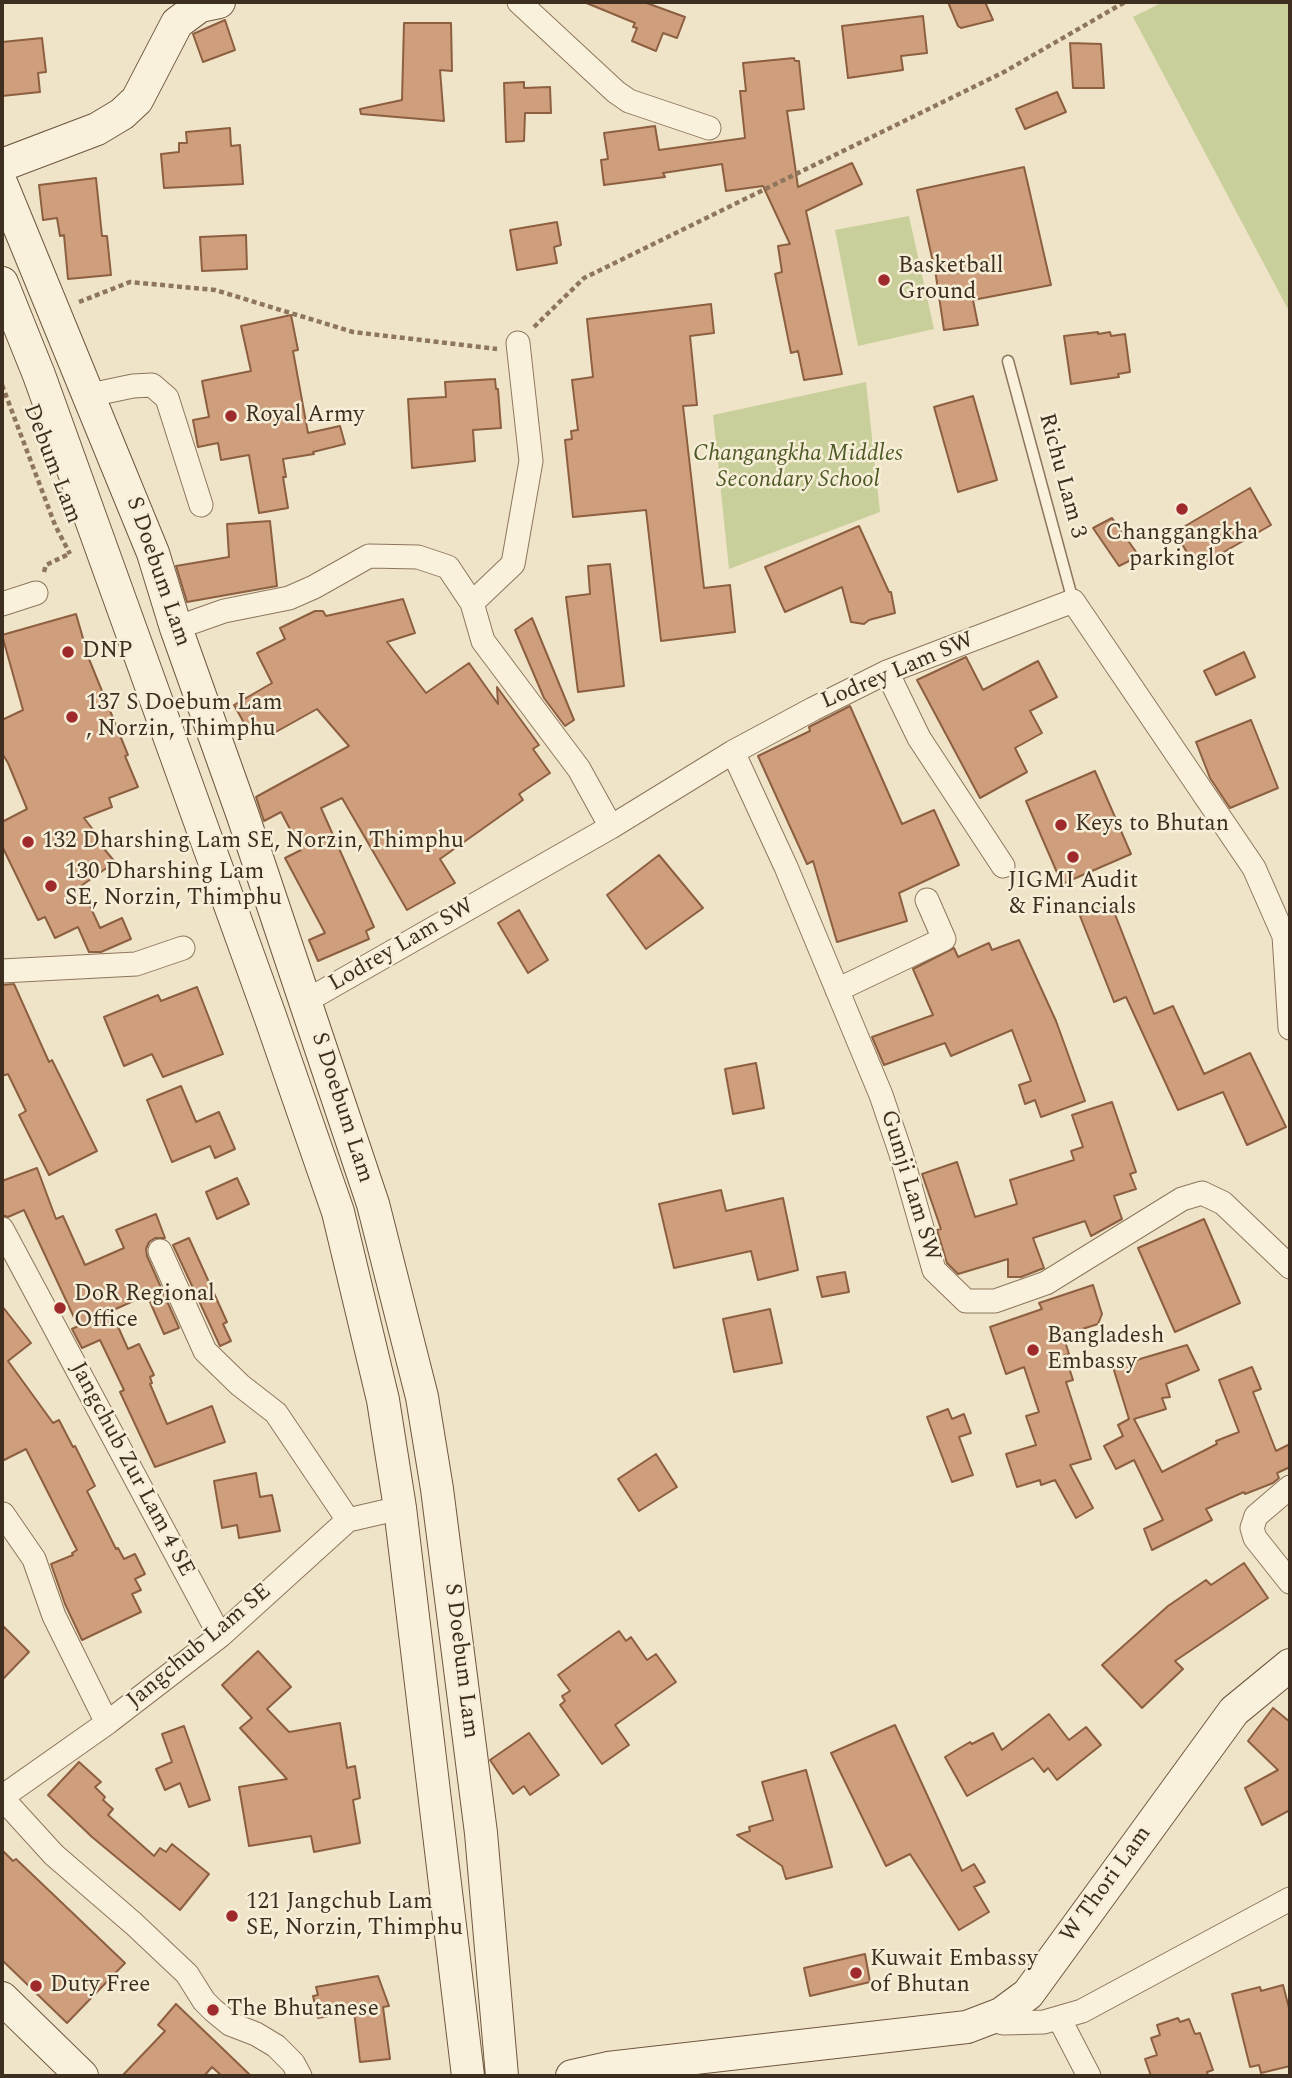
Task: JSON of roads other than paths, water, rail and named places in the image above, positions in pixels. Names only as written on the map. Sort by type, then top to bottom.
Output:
[{"type":"main road","points":[[2,165],[97,129],[122,114],[137,100],[177,23],[200,6],[219,2]]},
{"type":"main road","name":"S Doebum Lam","points":[[2,185],[153,553],[176,628],[306,1001],[373,1204],[422,1397],[439,1501],[472,1754],[502,2076]]},
{"type":"main road","name":"S Doebum Lam","points":[[2,283],[39,375],[338,1212],[383,1400],[400,1508],[468,2076]]},
{"type":"main road","name":"W Thori Lam","points":[[572,2076],[608,2068],[967,2027],[1001,2014],[1028,1994],[1234,1711],[1290,1665]]},
{"type":"main road","points":[[2,1998],[82,2076]]},
{"type":"main road","name":"W Thori Lam","points":[[642,2076],[675,2062]]},
{"type":"street","points":[[519,2],[629,101],[709,128]]},
{"type":"street","points":[[472,603],[513,564],[527,487],[531,461],[518,343]]},
{"type":"street","points":[[90,395],[133,386],[152,386],[167,398],[201,505]]},
{"type":"street","points":[[176,628],[225,611],[289,598],[369,556],[418,557],[448,567],[472,603],[483,641],[579,769],[611,827]]},
{"type":"street","points":[[2,604],[36,593]]},
{"type":"street","points":[[1073,601],[1254,868],[1284,936],[1290,1028]]},
{"type":"street","name":"Lodrey Lam SW","points":[[306,1001],[545,873],[611,827],[733,752],[887,672],[1073,601]]},
{"type":"street","points":[[887,672],[919,738],[1003,866]]},
{"type":"street","name":"Gumji Lam SW","points":[[733,752],[786,867],[881,1095],[934,1270],[966,1301],[995,1301],[1046,1283],[1182,1199],[1202,1193],[1223,1203],[1290,1267]]},
{"type":"street","points":[[837,990],[944,939],[927,900]]},
{"type":"street","points":[[5,966],[136,964],[183,948]]},
{"type":"street","name":"Jangchub Zur Lam 4 SE","points":[[2,1229],[220,1636]]},
{"type":"street","points":[[160,1251],[205,1350],[240,1385],[276,1413],[348,1520]]},
{"type":"street","points":[[1290,1487],[1256,1516],[1252,1528],[1255,1538],[1290,1582]]},
{"type":"street","name":"Jangchub Lam SE","points":[[2,1797],[107,1723],[220,1636],[348,1520],[400,1508]]},
{"type":"street","points":[[3,1514],[34,1559],[54,1616],[107,1723]]},
{"type":"street","points":[[2,1797],[54,1855],[187,1974],[213,2010],[230,2024],[256,2034],[276,2046],[293,2063],[300,2076]]},
{"type":"street","points":[[988,2018],[1003,2022],[1044,2022],[1082,2011],[1290,1899]]},
{"type":"street","points":[[1059,2018],[1089,2076]]},
{"type":"lane","name":"Richu Lam 3","points":[[1008,362],[1073,601]]},
{"type":"place","name":"Basketball Ground","points":[[884,280]]},
{"type":"place","name":"Royal Army","points":[[231,416]]},
{"type":"place","name":"Changgangkha parkinglot","points":[[1182,509]]},
{"type":"place","name":"DNP","points":[[68,652]]},
{"type":"place","name":"137 S Doebum Lam , Norzin, Thimphu","points":[[72,717]]},
{"type":"place","name":"Keys to Bhutan","points":[[1061,825]]},
{"type":"place","name":"132 Dharshing Lam SE, Norzin, Thimphu","points":[[28,842]]},
{"type":"place","name":"JIGMI Audit & Financials","points":[[1073,857]]},
{"type":"place","name":"130 Dharshing Lam SE, Norzin, Thimphu","points":[[51,886]]},
{"type":"place","name":"DoR Regional Office","points":[[60,1308]]},
{"type":"place","name":"Bangladesh Embassy","points":[[1033,1350]]},
{"type":"place","name":"121 Jangchub Lam SE, Norzin, Thimphu","points":[[232,1916]]},
{"type":"place","name":"Kuwait Embassy of Bhutan","points":[[856,1973]]},
{"type":"place","name":"Duty Free","points":[[36,1986]]},
{"type":"place","name":"The Bhutanese","points":[[213,2010]]},
{"type":"park label","name":"Changangkha Middles Secondary School","points":[[798,468]]}]
